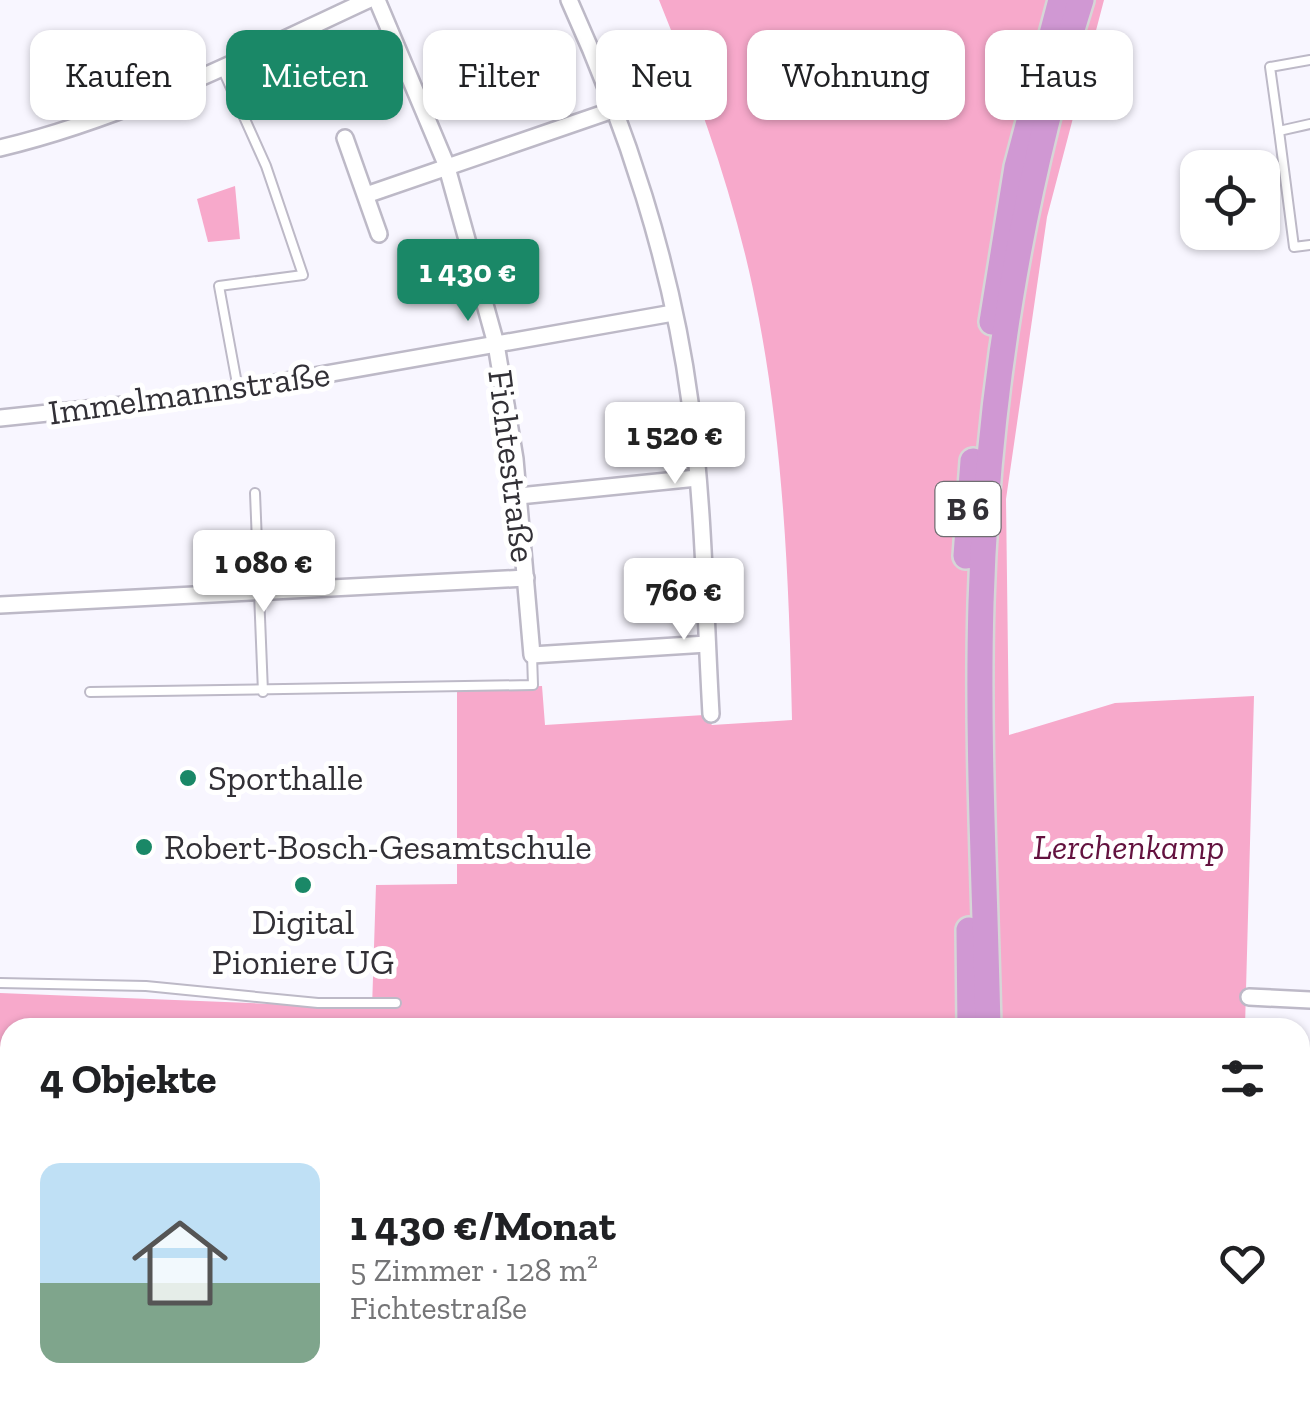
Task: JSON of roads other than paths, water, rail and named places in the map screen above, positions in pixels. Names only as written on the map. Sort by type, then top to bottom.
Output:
[{"type":"highway","name":"B 6","points":[[970,1018],[963,736],[969,502],[984,370],[1017,167],[1061,0]]},
{"type":"highway","name":"B 6","points":[[988,1018],[980,660],[990,453],[1034,174],[1081,0]]},
{"type":"street","points":[[0,148],[111,116],[368,0]]},
{"type":"street","name":"Fichtestraße","points":[[377,0],[446,164],[496,344],[519,496],[532,655]]},
{"type":"street","points":[[569,0],[596,65]]},
{"type":"street","points":[[366,195],[446,164],[596,115]]},
{"type":"street","points":[[616,120],[654,234],[690,401],[710,714]]},
{"type":"street","points":[[345,138],[380,234]]},
{"type":"street","name":"Immelmannstraße","points":[[0,418],[115,409],[673,313]]},
{"type":"street","points":[[519,496],[697,478]]},
{"type":"street","points":[[0,605],[526,578]]},
{"type":"street","points":[[532,655],[707,644]]},
{"type":"street","points":[[1249,997],[1310,1000]]},
{"type":"lane","points":[[1310,60],[1270,66],[1294,248],[1310,246]]},
{"type":"lane","points":[[222,68],[266,166],[303,275],[220,286],[238,389]]},
{"type":"lane","points":[[1279,131],[1310,124]]},
{"type":"lane","points":[[255,493],[264,692]]},
{"type":"lane","points":[[90,692],[534,685],[532,655]]},
{"type":"lane","points":[[0,983],[146,986],[318,1003],[396,1003]]},
{"type":"place","name":"Sporthalle","points":[[188,778]]},
{"type":"place","name":"Robert-Bosch-Gesamtschule","points":[[144,847]]},
{"type":"place","name":"Digital Pioniere UG","points":[[303,885]]},
{"type":"park label","name":"Lerchenkamp","points":[[1129,847]]}]
